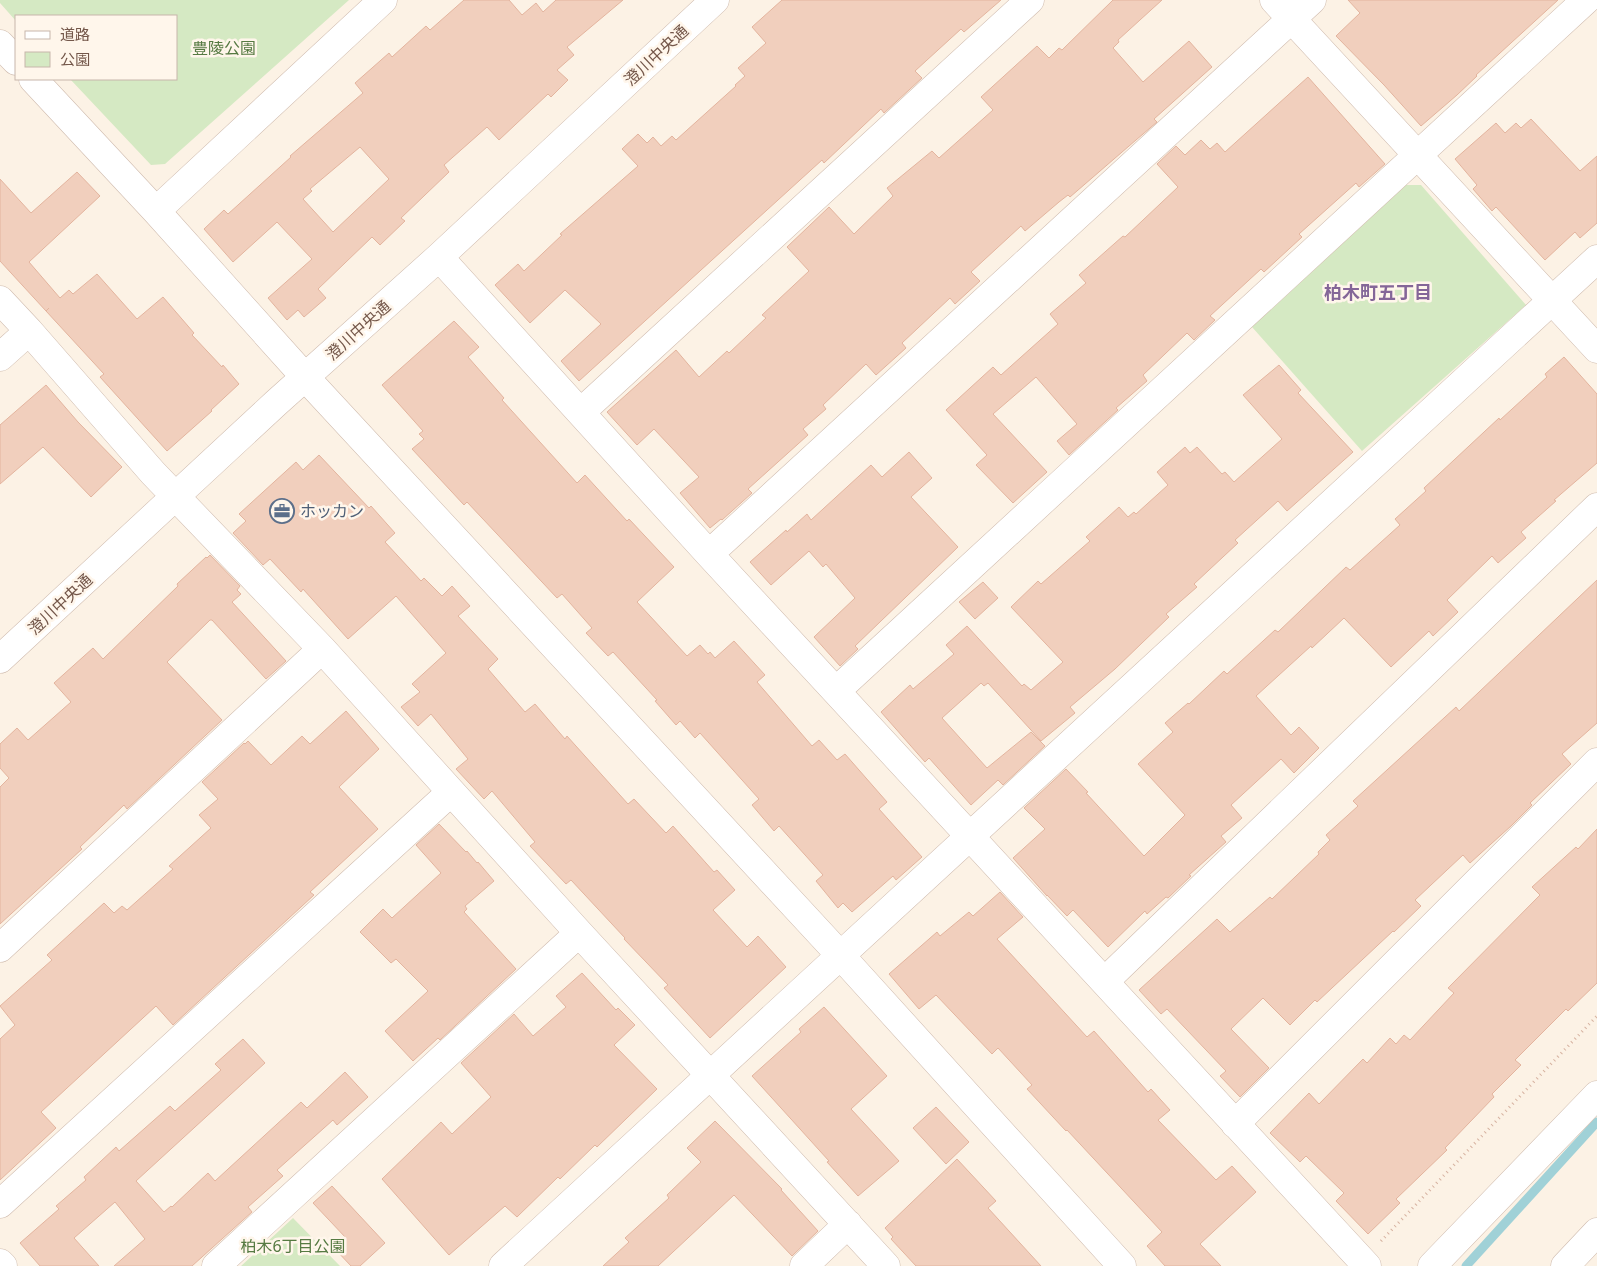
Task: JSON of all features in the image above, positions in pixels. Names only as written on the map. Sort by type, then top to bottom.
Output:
[{"type":"street","points":[[156,211],[383,0]]},
{"type":"street","name":"澄川中央通","points":[[0,659],[715,0]]},
{"type":"street","points":[[581,412],[1030,0]]},
{"type":"street","points":[[709,554],[1283,9],[1312,0]]},
{"type":"street","points":[[836,692],[1586,0]]},
{"type":"street","points":[[1283,9],[1597,349]]},
{"type":"street","points":[[0,44],[15,60]]},
{"type":"street","points":[[34,80],[156,211],[305,377],[841,956],[1122,1266]]},
{"type":"street","points":[[438,257],[836,692],[1365,1263]]},
{"type":"street","points":[[503,1266],[1597,259]]},
{"type":"street","points":[[0,300],[176,497],[322,649],[450,792],[886,1266]]},
{"type":"street","points":[[0,357],[28,331]]},
{"type":"street","points":[[1105,981],[1597,507]]},
{"type":"street","points":[[0,948],[322,649]]},
{"type":"street","points":[[1235,1124],[1597,762]]},
{"type":"street","points":[[0,1204],[450,792]]},
{"type":"street","points":[[216,1266],[579,933]]},
{"type":"street","points":[[1432,1266],[1597,1095]]},
{"type":"street","points":[[804,1266],[848,1224]]},
{"type":"street","points":[[1565,1266],[1597,1232]]},
{"type":"street","points":[[0,1263],[3,1266]]},
{"type":"path","points":[[1365,1263],[1597,1016]]},
{"type":"green space","name":"豊陵公園","points":[[0,0],[349,0],[165,164],[151,165],[71,80],[178,80],[178,15],[15,15],[15,20],[0,3]]},
{"type":"green space","points":[[1406,185],[1421,185],[1526,305],[1362,451],[1252,327]]},
{"type":"green space","name":"柏木6丁目公園","points":[[293,1218],[340,1266],[241,1266]]},
{"type":"building","points":[[464,0],[509,0],[522,15],[536,3],[543,12],[556,0],[623,0],[567,47],[574,55],[557,70],[568,80],[551,97],[548,94],[499,140],[487,127],[444,165],[449,172],[401,218],[405,221],[380,245],[372,237],[318,289],[326,298],[304,317],[298,310],[287,320],[268,298],[312,259],[277,222],[233,262],[204,229],[224,210],[228,214],[290,156],[363,93],[355,83],[389,53],[392,57],[426,26],[430,30]],"holes":[[[360,147],[389,179],[333,232],[303,199],[312,191],[310,189]]]},
{"type":"building","points":[[782,0],[1001,0],[964,32],[961,29],[915,71],[922,78],[884,113],[881,109],[824,163],[822,160],[579,381],[561,361],[601,324],[565,290],[530,323],[495,285],[518,264],[524,271],[562,235],[560,234],[638,166],[622,149],[638,134],[647,143],[653,137],[661,146],[672,136],[676,140],[736,86],[745,76],[738,68],[766,43],[752,27]]},
{"type":"building","points":[[1113,0],[1162,0],[1118,40],[1119,42],[1113,48],[1143,82],[1189,41],[1212,67],[1154,119],[1157,122],[1070,197],[1068,195],[1025,231],[1021,226],[971,272],[980,281],[955,304],[950,298],[902,343],[906,348],[876,375],[866,364],[823,405],[826,409],[803,429],[808,435],[748,489],[752,493],[722,520],[710,528],[680,493],[699,477],[654,429],[637,445],[607,412],[676,350],[699,377],[727,351],[729,353],[766,318],[762,315],[809,271],[787,247],[829,207],[854,234],[893,196],[887,188],[932,151],[939,158],[993,110],[981,97],[1037,46],[1049,58],[1059,48],[1062,50]]},
{"type":"building","points":[[1348,0],[1558,0],[1476,75],[1457,95],[1421,126],[1336,36],[1360,13]]},
{"type":"building","points":[[1308,77],[1385,164],[1359,187],[1356,183],[1299,234],[1302,237],[1264,272],[1261,269],[1210,316],[1215,320],[1194,340],[1187,333],[1143,375],[1147,381],[1116,408],[1118,410],[1069,455],[1057,441],[1077,424],[1036,377],[993,414],[1047,472],[1013,503],[976,465],[987,455],[946,410],[993,367],[1001,375],[1058,324],[1050,314],[1086,283],[1079,275],[1123,236],[1125,237],[1178,187],[1157,164],[1176,146],[1185,155],[1201,140],[1210,149],[1217,143],[1225,152]]},
{"type":"building","points":[[1531,119],[1580,171],[1597,156],[1597,223],[1580,238],[1575,232],[1545,260],[1496,207],[1492,211],[1473,189],[1477,185],[1455,159],[1496,123],[1505,133],[1516,123],[1521,128]]},
{"type":"building","points":[[77,172],[100,196],[29,262],[60,298],[69,290],[73,294],[97,274],[137,319],[163,297],[194,333],[192,335],[222,367],[223,365],[239,384],[167,451],[100,377],[104,374],[0,261],[0,179],[31,213]]},
{"type":"building","points":[[454,321],[479,347],[468,357],[504,398],[502,400],[577,483],[585,475],[627,521],[629,519],[674,567],[637,602],[687,656],[700,645],[708,654],[710,652],[715,658],[734,641],[765,675],[757,682],[812,746],[819,740],[837,760],[845,754],[887,802],[879,809],[922,857],[896,880],[893,876],[852,912],[843,903],[838,908],[816,881],[823,875],[779,826],[774,831],[752,805],[759,799],[700,733],[695,738],[680,721],[676,725],[655,701],[657,700],[613,652],[608,656],[586,633],[592,628],[562,594],[557,598],[467,502],[464,505],[412,449],[424,439],[419,434],[423,431],[382,385]]},
{"type":"building","points":[[1564,357],[1597,394],[1597,463],[1554,500],[1556,501],[1521,532],[1526,538],[1498,563],[1492,556],[1447,600],[1458,612],[1433,636],[1429,631],[1391,667],[1344,618],[1256,696],[1291,735],[1299,727],[1319,748],[1294,773],[1281,759],[1231,805],[1242,818],[1221,836],[1226,842],[1189,875],[1191,876],[1168,898],[1166,897],[1147,914],[1145,911],[1108,947],[1073,910],[1067,916],[1013,858],[1045,829],[1024,808],[1066,769],[1144,856],[1185,815],[1138,764],[1173,732],[1165,723],[1189,704],[1224,671],[1227,674],[1275,630],[1278,632],[1346,567],[1350,570],[1400,525],[1395,519],[1426,491],[1424,488],[1499,418],[1500,420],[1547,377],[1545,374]]},
{"type":"building","points":[[1279,365],[1301,390],[1298,393],[1353,452],[1287,511],[1278,501],[1235,540],[1238,543],[1194,584],[1197,587],[1166,614],[1169,617],[1115,669],[1070,707],[1075,713],[1041,741],[988,683],[984,686],[981,683],[942,718],[987,768],[1031,732],[1045,746],[1003,785],[998,780],[971,805],[929,758],[925,762],[881,712],[910,685],[913,689],[954,654],[946,645],[967,626],[1022,686],[1024,684],[1031,690],[1063,662],[1011,607],[1038,581],[1041,584],[1090,541],[1086,537],[1119,507],[1128,517],[1134,512],[1136,514],[1168,485],[1157,472],[1185,447],[1190,453],[1197,447],[1222,474],[1225,472],[1234,482],[1282,439],[1243,395]]},
{"type":"building","points":[[46,385],[78,422],[122,467],[91,497],[43,447],[0,484],[0,425]]},
{"type":"building","points":[[909,452],[932,478],[911,497],[958,547],[855,646],[858,649],[840,666],[814,637],[855,598],[826,564],[823,567],[809,551],[771,585],[750,562],[807,514],[811,520],[871,465],[882,477]]},
{"type":"building","points":[[319,455],[369,508],[371,506],[395,533],[385,542],[421,581],[424,578],[442,596],[452,586],[470,606],[458,616],[498,659],[488,669],[525,712],[535,704],[565,739],[567,736],[628,804],[634,799],[666,833],[673,826],[714,872],[717,870],[735,890],[713,910],[747,947],[758,936],[786,967],[710,1038],[664,988],[668,985],[571,880],[566,884],[530,846],[535,842],[492,791],[484,799],[456,769],[468,759],[431,714],[418,726],[401,707],[420,692],[412,684],[446,653],[396,596],[348,639],[303,589],[301,592],[270,559],[263,565],[233,533],[246,521],[239,514],[296,462],[303,470]]},
{"type":"building","points":[[210,555],[240,586],[237,590],[241,594],[232,602],[286,661],[266,679],[210,620],[167,662],[222,720],[127,809],[124,805],[80,847],[82,849],[0,924],[0,787],[9,778],[0,768],[0,744],[17,728],[28,740],[71,702],[54,683],[93,648],[103,659],[178,586],[177,584]]},
{"type":"building","points":[[1597,580],[1597,723],[1562,754],[1571,764],[1530,803],[1532,805],[1511,826],[1470,863],[1463,855],[1415,900],[1421,906],[1317,1002],[1315,1000],[1290,1025],[1263,998],[1231,1029],[1269,1068],[1240,1097],[1220,1076],[1226,1071],[1167,1009],[1161,1014],[1139,990],[1217,919],[1230,932],[1270,897],[1272,899],[1319,854],[1318,852],[1330,840],[1326,835],[1358,806],[1353,801],[1456,707],[1459,711]]},
{"type":"building","points":[[983,582],[998,598],[975,619],[959,602]]},
{"type":"building","points":[[346,711],[379,749],[339,787],[378,829],[310,892],[314,895],[173,1025],[156,1006],[41,1112],[56,1128],[0,1180],[0,1039],[15,1025],[0,1006],[52,960],[47,955],[104,903],[114,913],[122,906],[127,910],[173,869],[169,866],[211,828],[199,815],[218,799],[202,782],[244,743],[248,741],[271,765],[302,736],[310,744]]},
{"type":"building","points":[[439,824],[478,862],[494,881],[465,906],[467,909],[464,912],[516,969],[440,1040],[438,1038],[413,1061],[385,1031],[428,991],[396,959],[391,963],[360,932],[383,909],[392,918],[441,873],[416,845]]},
{"type":"building","points":[[1597,829],[1597,983],[1568,1011],[1566,1009],[1515,1060],[1521,1065],[1492,1094],[1494,1097],[1445,1148],[1447,1150],[1396,1199],[1400,1203],[1368,1234],[1336,1201],[1344,1193],[1306,1156],[1300,1162],[1270,1133],[1309,1093],[1319,1104],[1363,1059],[1367,1063],[1390,1038],[1396,1044],[1404,1035],[1410,1040],[1454,993],[1448,988],[1540,895],[1532,887],[1576,847],[1578,849]]},
{"type":"building","points":[[1000,892],[1023,917],[997,939],[1087,1037],[1094,1031],[1148,1092],[1151,1089],[1170,1110],[1158,1120],[1216,1180],[1232,1166],[1256,1192],[1200,1244],[1221,1266],[1165,1266],[1147,1246],[1162,1232],[1027,1089],[1032,1085],[998,1048],[992,1054],[936,995],[919,1009],[889,974],[937,932],[940,936],[969,912],[973,916]]},
{"type":"building","points":[[582,973],[616,1010],[618,1008],[635,1025],[614,1045],[657,1089],[597,1147],[595,1145],[560,1179],[558,1177],[517,1217],[505,1206],[449,1255],[382,1179],[441,1122],[452,1134],[491,1097],[461,1063],[514,1014],[533,1036],[566,1007],[556,996]]},
{"type":"building","points":[[824,1007],[887,1076],[851,1109],[899,1161],[858,1196],[752,1076],[801,1032],[799,1029]]},
{"type":"building","points":[[243,1039],[265,1063],[136,1181],[164,1212],[172,1207],[208,1173],[215,1181],[301,1102],[307,1108],[345,1072],[368,1097],[337,1125],[333,1120],[277,1170],[283,1176],[248,1207],[252,1212],[192,1266],[114,1266],[145,1239],[115,1202],[74,1238],[99,1266],[40,1266],[20,1243],[59,1209],[56,1206],[86,1180],[84,1177],[116,1147],[119,1151],[170,1106],[175,1111],[221,1070],[215,1064]]},
{"type":"building","points":[[936,1107],[969,1142],[946,1164],[913,1128]]},
{"type":"building","points":[[715,1121],[782,1189],[818,1231],[792,1256],[734,1195],[658,1266],[603,1266],[629,1242],[625,1238],[669,1198],[667,1195],[701,1162],[687,1148]]},
{"type":"building","points":[[957,1159],[996,1201],[988,1208],[1041,1266],[916,1266],[891,1239],[893,1237],[885,1228]]},
{"type":"building","points":[[332,1186],[385,1243],[360,1266],[351,1266],[335,1249],[346,1238],[313,1203]]},
{"type":"waterway","points":[[1466,1266],[1597,1122]]},
{"type":"place","name":"ホッカン","points":[[282,511]]},
{"type":"district","name":"柏木町五丁目","points":[[1378,292]]}]
